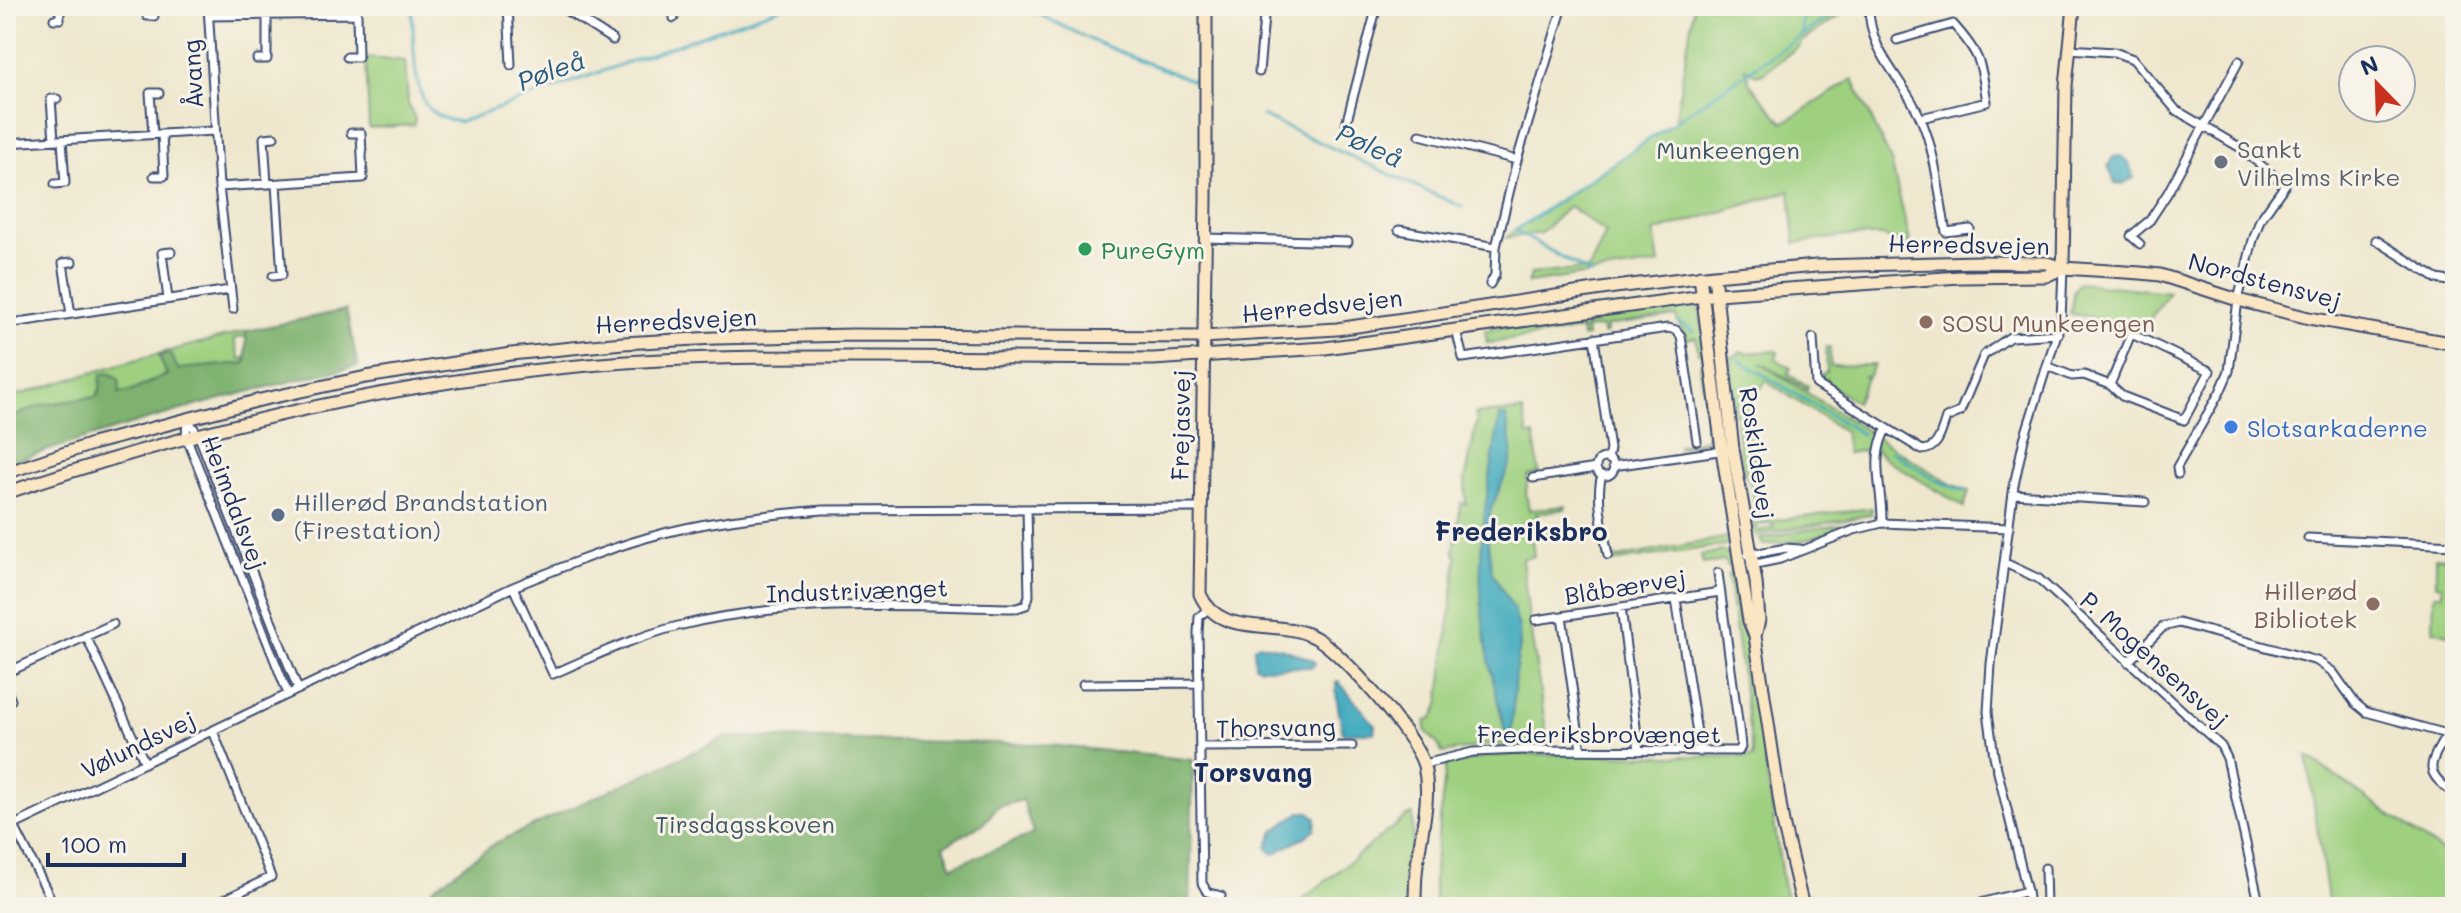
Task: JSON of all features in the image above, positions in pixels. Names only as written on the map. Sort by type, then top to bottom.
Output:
[{"type":"street","points":[[54,19],[60,19],[60,6]]},
{"type":"street","name":"Åvang","points":[[147,16],[154,16],[154,6]]},
{"type":"street","name":"Åvang","points":[[208,6],[214,131],[233,309]]},
{"type":"street","points":[[257,6],[257,15]]},
{"type":"street","points":[[508,6],[511,65]]},
{"type":"street","points":[[559,6],[613,40]]},
{"type":"street","points":[[673,6],[674,18]]},
{"type":"street","name":"Frejasvej","points":[[1206,6],[1199,588],[1208,609],[1198,621],[1202,883],[1207,892],[1221,896]]},
{"type":"street","points":[[1259,72],[1265,6]]},
{"type":"street","points":[[1346,124],[1377,6]]},
{"type":"street","points":[[1490,284],[1495,275],[1496,247],[1517,160],[1563,6]]},
{"type":"street","points":[[1869,6],[1871,33],[1877,48],[1910,96],[1928,138],[1946,232],[1970,229]]},
{"type":"street","points":[[2029,907],[1994,756],[1988,712],[1991,664],[2013,494],[2024,439],[2058,334],[2063,306],[2069,49],[2074,6]]},
{"type":"street","name":"Åvang","points":[[209,16],[348,10],[357,14],[358,57],[347,57]]},
{"type":"street","points":[[257,59],[267,59],[267,15]]},
{"type":"street","points":[[1897,40],[1953,24],[1973,46],[1981,65],[1987,102],[1921,118]]},
{"type":"street","points":[[2069,49],[2114,52],[2133,59],[2176,110],[2239,147],[2285,185],[2260,220],[2253,240],[2238,300],[2229,371],[2177,467],[2178,474]]},
{"type":"street","points":[[2140,244],[2131,236],[2150,220],[2167,194],[2239,61]]},
{"type":"street","name":"Åvang","points":[[154,176],[164,176],[150,93],[159,93]]},
{"type":"street","points":[[55,184],[65,183],[51,99],[57,99]]},
{"type":"street","name":"Åvang","points":[[6,143],[214,131]]},
{"type":"street","points":[[219,187],[363,178],[361,133],[351,133]]},
{"type":"street","points":[[1420,135],[1517,160]]},
{"type":"street","points":[[267,184],[264,138],[274,137]]},
{"type":"street","points":[[273,276],[282,275],[276,184]]},
{"type":"street","points":[[1399,230],[1496,247]]},
{"type":"street","points":[[1205,238],[1348,242]]},
{"type":"street","points":[[2376,240],[2437,279],[2455,282]]},
{"type":"street","points":[[168,299],[162,253],[171,252]]},
{"type":"street","points":[[71,314],[63,263],[72,262]]},
{"type":"street","name":"Herredsvejen","points":[[6,473],[92,444],[275,396],[511,354],[623,343],[852,335],[1203,337],[1337,329],[1615,287],[1816,266],[2047,263],[2063,268]]},
{"type":"street","name":"Herredsvejen","points":[[6,493],[192,435],[291,411],[431,385],[536,370],[724,356],[1204,357],[1325,348],[1717,294],[1960,277],[2046,276],[2063,268]]},
{"type":"street","name":"Nordstensvej","points":[[2063,268],[2160,275],[2309,318],[2455,344]]},
{"type":"street","name":"Roskildevej","points":[[1714,275],[1728,450],[1751,552],[1747,563]]},
{"type":"street","name":"Roskildevej","points":[[1700,276],[1759,620],[1755,636],[1783,823],[1803,907]]},
{"type":"street","points":[[6,324],[230,290]]},
{"type":"street","points":[[1456,330],[1463,358],[1668,328],[1679,332],[1697,441]]},
{"type":"street","points":[[1813,338],[1816,384],[1922,450],[1930,450],[1936,445],[1946,418],[1960,412],[1984,355],[2010,337],[2058,334]]},
{"type":"street","points":[[2047,366],[2110,385],[2122,396],[2184,420],[2210,371],[2131,334],[2110,385]]},
{"type":"street","points":[[1533,478],[1599,472],[1610,474],[1610,449],[1594,338]]},
{"type":"street","name":"Heimdalsvej","points":[[187,419],[288,694]]},
{"type":"street","points":[[1882,523],[1876,457],[1880,439],[1887,428]]},
{"type":"street","name":"Heimdalsvej","points":[[192,435],[298,689]]},
{"type":"street","points":[[1608,555],[1600,496],[1600,459],[1611,462],[1728,450]]},
{"type":"street","points":[[2013,494],[2145,502]]},
{"type":"street","points":[[288,694],[513,587],[648,537],[761,515],[823,510],[1200,508]]},
{"type":"street","name":"Industrivænget","points":[[513,587],[553,674],[635,640],[725,617],[846,605],[1017,608],[1026,605],[1029,596],[1027,509]]},
{"type":"street","points":[[1747,563],[1780,559],[1800,549],[1882,523],[2009,528]]},
{"type":"street","points":[[2308,538],[2455,545]]},
{"type":"street","points":[[1751,552],[1800,549]]},
{"type":"street","name":"P. Mogensensvej","points":[[2005,563],[2039,579],[2221,746],[2227,758],[2260,907]]},
{"type":"street","name":"Frederiksbrovænget","points":[[1424,764],[1473,752],[1737,752],[1741,747],[1718,573]]},
{"type":"street","name":"Blåbærvej","points":[[1536,620],[1720,592]]},
{"type":"street","points":[[1676,599],[1700,752]]},
{"type":"street","points":[[1621,607],[1639,751]]},
{"type":"street","points":[[1208,609],[1223,620],[1296,630],[1322,642],[1344,660],[1410,738],[1424,764],[1425,807],[1417,860],[1415,907]]},
{"type":"street","points":[[1562,616],[1581,750]]},
{"type":"street","points":[[2128,662],[2163,627],[2179,623],[2317,661],[2333,672],[2355,703],[2366,712],[2447,734]]},
{"type":"street","points":[[6,673],[113,624]]},
{"type":"street","points":[[86,636],[145,763]]},
{"type":"street","points":[[1083,684],[1199,683]]},
{"type":"street","points":[[6,689],[11,700],[6,702]]},
{"type":"street","name":"Vølundsvej","points":[[10,828],[288,694]]},
{"type":"street","points":[[2455,720],[2431,768],[2437,780],[2455,795]]},
{"type":"street","points":[[209,907],[271,877],[213,731]]},
{"type":"street","name":"Thorsvang","points":[[1200,747],[1352,746]]},
{"type":"street","points":[[10,828],[55,907]]},
{"type":"street","points":[[2045,868],[2046,907]]},
{"type":"street","points":[[1965,907],[2027,891]]},
{"type":"street","points":[[379,907],[394,907]]},
{"type":"green space","name":"Munkeengen","points":[[1694,6],[1854,6],[1802,41],[1763,73],[1754,74],[1745,68],[1750,84],[1783,123],[1853,79],[1891,161],[1911,246],[1882,236],[1847,236],[1795,243],[1790,191],[1654,232],[1659,264],[1528,283],[1531,274],[1589,269],[1606,233],[1569,206],[1541,233],[1505,238],[1675,122]]},
{"type":"green space","points":[[366,58],[405,61],[408,104],[415,119],[414,125],[369,128]]},
{"type":"green space","points":[[2079,283],[2169,292],[2140,335],[2094,317],[2070,314],[2074,290]]},
{"type":"green space","points":[[1688,302],[1700,312],[1717,433],[1713,440],[1715,433],[1707,440],[1678,448],[1707,439],[1705,425],[1708,423],[1700,365],[1703,364],[1702,353],[1698,353],[1696,337],[1687,339],[1676,316],[1606,326],[1606,333],[1603,334],[1602,327],[1586,329],[1587,336],[1582,337],[1581,330],[1589,325],[1588,321],[1579,322],[1580,330],[1487,343],[1485,330]]},
{"type":"green space","points":[[346,310],[358,366],[180,410],[6,464],[6,419],[42,405],[96,397],[101,375],[107,373],[117,377],[119,393],[132,391],[167,375],[159,356],[169,353],[178,369],[246,363],[246,331]]},
{"type":"green space","points":[[246,331],[246,336],[234,339],[240,359],[247,358],[247,363],[177,370],[173,357],[159,356],[167,374],[131,391],[118,393],[119,382],[115,376],[101,376],[96,397],[42,405],[6,419],[6,399],[127,362]]},
{"type":"green space","points":[[1826,347],[1830,347],[1831,366],[1874,365],[1868,377],[1863,376],[1867,378],[1856,402],[1827,384],[1827,379],[1824,384],[1819,377],[1827,371]]},
{"type":"green space","points":[[1741,351],[1778,352],[1776,359],[1791,368],[1788,374],[1808,386],[1807,389],[1760,363],[1951,484],[1969,491],[1964,507],[1884,458],[1870,443],[1868,450],[1847,453],[1845,432],[1766,381],[1756,395],[1751,394],[1756,477],[1763,522],[1872,508],[1871,514],[1843,520],[1757,536],[1751,532],[1751,513],[1758,531],[1774,528],[1774,524],[1757,525],[1752,489],[1741,462],[1729,355],[1733,358]]},
{"type":"green space","points":[[1523,411],[1528,435],[1534,435],[1539,473],[1528,476],[1526,493],[1529,510],[1566,506],[1565,509],[1536,514],[1543,529],[1565,529],[1568,535],[1537,536],[1532,540],[1534,556],[1522,559],[1548,744],[1488,745],[1442,753],[1425,730],[1426,721],[1434,716],[1439,705],[1457,557],[1454,551],[1461,503],[1466,504],[1465,481],[1477,420],[1475,414]]},
{"type":"green space","points":[[1862,522],[1801,541],[1763,545],[1760,539],[1805,530]]},
{"type":"green space","points":[[1728,537],[1732,542],[1725,545],[1611,562],[1611,559]]},
{"type":"green space","points":[[1724,551],[1726,554],[1735,551],[1783,884],[1790,907],[1434,907],[1434,872],[1446,765],[1489,756],[1519,754],[1753,757],[1728,575],[1731,574],[1730,566],[1725,561],[1703,564],[1701,555]]},
{"type":"green space","points":[[2436,557],[2455,558],[2455,636],[2433,630],[2434,594],[2442,594],[2442,586],[2436,585]]},
{"type":"green space","name":"Tirsdagsskoven","points":[[726,737],[1040,744],[1193,760],[1190,907],[427,907],[432,889],[495,843]],"holes":[[[1023,800],[1033,834],[952,867],[944,846],[984,823],[997,807]]]},
{"type":"green space","points":[[2307,756],[2455,861],[2455,907],[2329,907]]},
{"type":"green space","points":[[1413,814],[1410,907],[1293,907],[1407,816]]},
{"type":"water","points":[[2121,156],[2129,162],[2134,178],[2122,184],[2115,183],[2108,166],[2113,157]]},
{"type":"water","points":[[1500,416],[1506,416],[1512,446],[1511,462],[1491,509],[1487,535],[1492,572],[1514,610],[1519,628],[1511,741],[1507,741],[1491,668],[1481,595],[1483,528]]},
{"type":"water","points":[[1259,644],[1284,649],[1313,660],[1315,664],[1311,667],[1260,668],[1255,666],[1254,647]]},
{"type":"water","points":[[1338,681],[1375,725],[1374,733],[1342,732],[1336,695]]},
{"type":"water","points":[[1300,812],[1310,812],[1316,818],[1315,829],[1274,854],[1270,852],[1267,847],[1274,831]]},
{"type":"waterway","name":"Pøleå","points":[[412,6],[420,90],[431,111],[460,122],[785,6]]},
{"type":"waterway","name":"Pøleå","points":[[1022,6],[1093,41],[1193,81]]},
{"type":"waterway","points":[[1516,230],[1802,35],[1802,6]]},
{"type":"waterway","points":[[1802,35],[1845,6]]},
{"type":"waterway","name":"Pøleå","points":[[1262,116],[1462,207]]},
{"type":"waterway","name":"Pøleå","points":[[1514,230],[1591,274]]},
{"type":"waterway","name":"Pøleå","points":[[1678,322],[1694,331]]},
{"type":"waterway","name":"Pøleå","points":[[1739,360],[1862,434]]},
{"type":"waterway","name":"Pøleå","points":[[1891,451],[1936,480],[1964,491]]},
{"type":"place","name":"Sankt Vilhelms Kirke","points":[[2221,162]]},
{"type":"place","name":"PureGym","points":[[1085,249]]},
{"type":"place","name":"SOSU Munkeengen","points":[[1926,322]]},
{"type":"place","name":"Slotsarkaderne","points":[[2231,427]]},
{"type":"place","name":"Hillerød Brandstation (Firestation)","points":[[278,515]]},
{"type":"place","name":"Hillerød Bibliotek","points":[[2373,604]]},
{"type":"district","name":"Frederiksbro","points":[[1521,531]]},
{"type":"district","name":"Torsvang","points":[[1253,772]]}]
